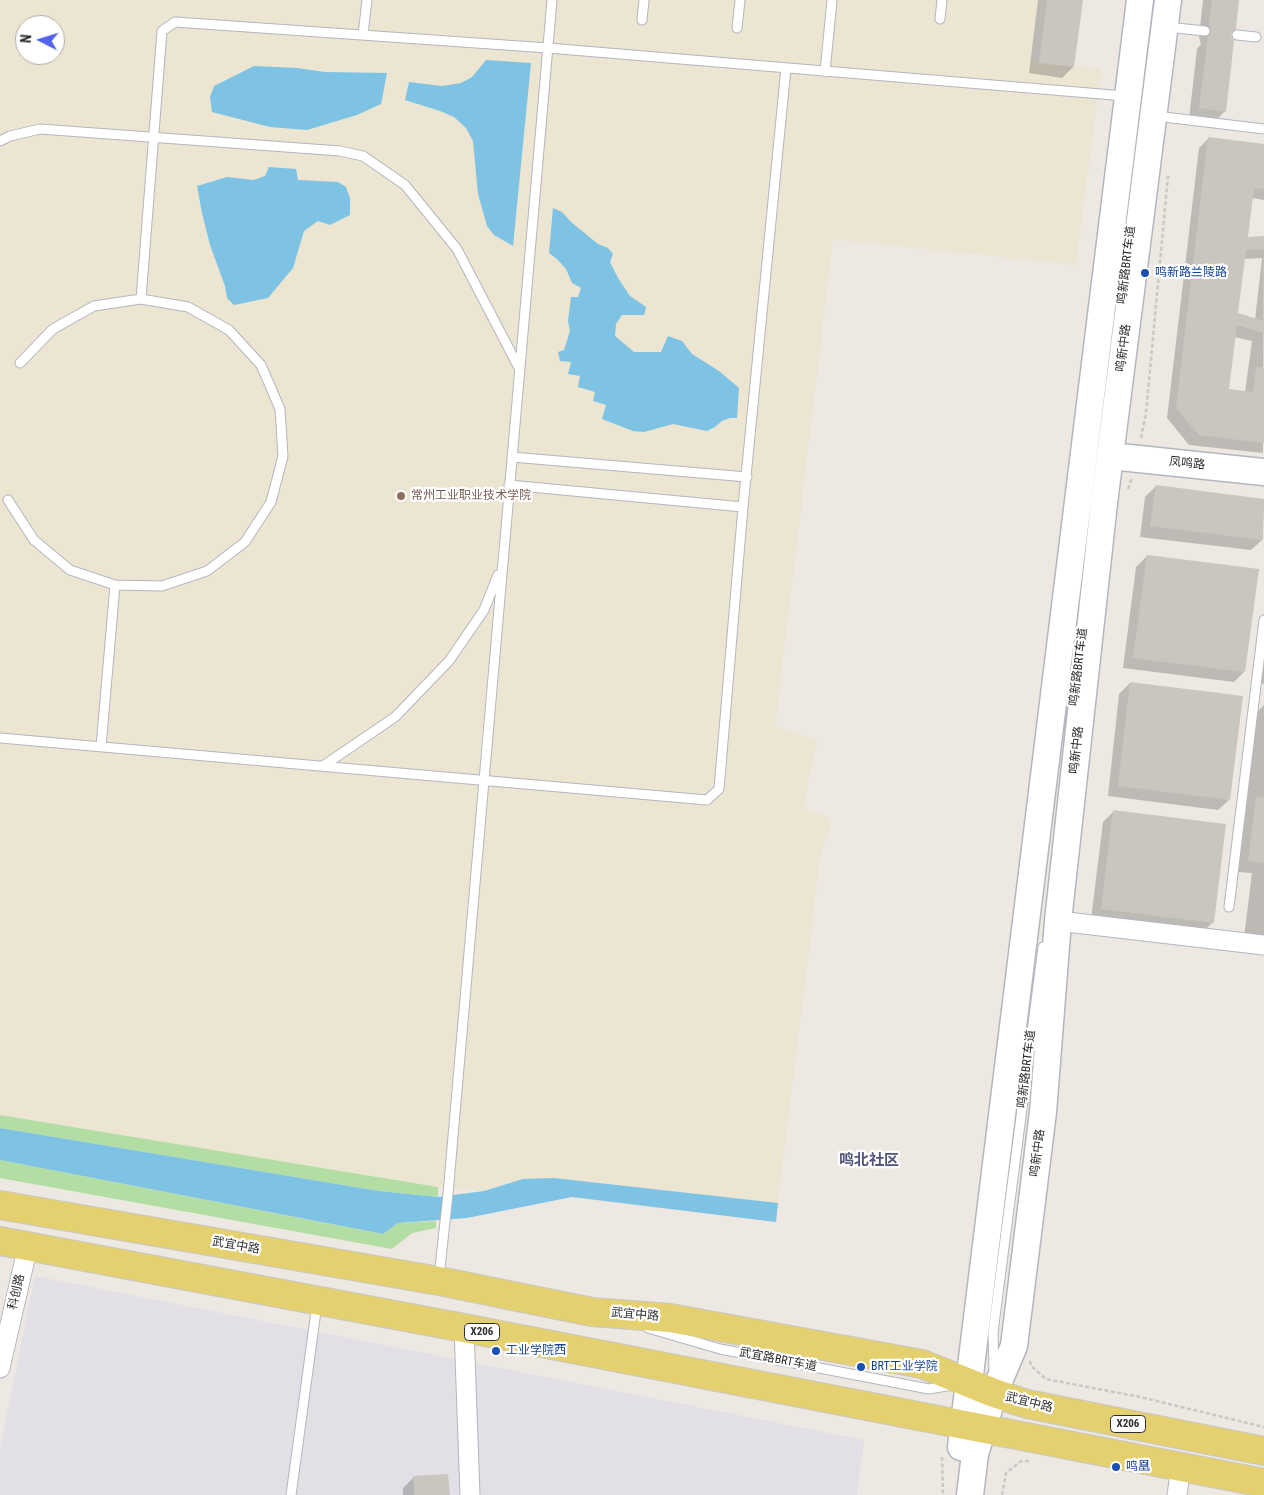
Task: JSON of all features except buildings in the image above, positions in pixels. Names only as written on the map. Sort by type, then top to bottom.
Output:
[{"type":"main road","name":"鸣新中路","points":[[970,1495],[975,1454],[968,1383],[1128,96],[1149,20],[1168,0]]},
{"type":"main road","name":"鸣新中路","points":[[955,1495],[973,1427],[994,1393],[1014,1346],[1043,1112],[1051,930],[1154,116],[1149,20]]},
{"type":"main road","name":"凤鸣路","points":[[1110,456],[1264,472]]},
{"type":"main road","name":"武宜中路","points":[[0,1204],[439,1281],[592,1312],[670,1318],[922,1364],[994,1393],[1034,1406],[1264,1451]]},
{"type":"main road","name":"X206","points":[[0,1241],[464,1328],[1264,1483]]},
{"type":"street","points":[[1051,930],[1264,945]]},
{"type":"street","name":"科创路","points":[[0,1368],[28,1246]]},
{"type":"street","points":[[464,1328],[470,1495]]},
{"type":"street","points":[[1177,1495],[1181,1467]]},
{"type":"lane","points":[[363,35],[367,0]]},
{"type":"lane","points":[[439,1281],[552,0]]},
{"type":"lane","points":[[642,20],[644,0]]},
{"type":"lane","points":[[737,28],[740,0]]},
{"type":"lane","points":[[825,72],[832,0]]},
{"type":"lane","points":[[940,19],[942,0]]},
{"type":"lane","name":"鸣新路BRT车道","points":[[1107,344],[1149,20],[1149,0]]},
{"type":"lane","points":[[1149,20],[1205,31]]},
{"type":"lane","points":[[141,299],[162,30],[175,22],[548,48],[1128,96]]},
{"type":"lane","points":[[1237,35],[1256,37]]},
{"type":"lane","name":"鸣新路BRT车道","points":[[1059,823],[1100,503],[1152,52]]},
{"type":"lane","points":[[0,738],[707,800],[719,789],[743,506],[786,68]]},
{"type":"lane","points":[[1154,116],[1264,129]]},
{"type":"lane","points":[[0,140],[40,130],[340,151],[363,156],[405,185],[457,249],[520,368]]},
{"type":"lane","points":[[8,500],[34,540],[70,570],[115,586],[162,586],[207,571],[245,542],[271,502],[283,456],[280,409],[261,365],[229,330],[188,307],[141,299],[94,306],[53,329],[20,363]]},
{"type":"lane","points":[[512,457],[747,477]]},
{"type":"lane","points":[[509,485],[743,506]]},
{"type":"lane","points":[[323,766],[395,717],[448,661],[484,610],[502,565]]},
{"type":"lane","points":[[101,747],[115,586]]},
{"type":"lane","points":[[1229,906],[1264,620]]},
{"type":"lane","name":"鸣新路BRT车道","points":[[968,1383],[975,1375],[983,1346],[1027,997]]},
{"type":"lane","points":[[291,1495],[318,1301]]},
{"type":"path","points":[[1126,497],[1137,459],[1146,413],[1168,174]]},
{"type":"path","points":[[1030,1357],[1031,1366],[1046,1379],[1140,1397],[1264,1427]]},
{"type":"path","points":[[1002,1495],[1006,1473],[1021,1462],[1033,1461]]},
{"type":"shaded area","name":"常州工业职业技术学院","points":[[0,0],[1038,0],[1031,62],[1101,69],[1076,265],[833,239],[775,726],[817,740],[803,809],[832,819],[820,858],[778,1203],[554,1178],[523,1179],[484,1191],[438,1187],[0,1115]]},
{"type":"shaded area","points":[[35,1276],[864,1440],[857,1495],[0,1495],[0,1448]]},
{"type":"green space","points":[[0,1115],[438,1187],[438,1197],[379,1191],[0,1128]]},
{"type":"green space","points":[[0,1160],[382,1234],[398,1223],[436,1221],[436,1228],[412,1233],[392,1249],[0,1178]]},
{"type":"water","points":[[486,60],[531,63],[513,246],[494,235],[487,226],[478,194],[473,141],[466,128],[454,117],[405,100],[409,82],[442,86],[461,83],[472,77]]},
{"type":"water","points":[[254,66],[297,68],[325,72],[387,73],[381,104],[357,115],[307,130],[270,127],[212,112],[210,97],[214,86]]},
{"type":"water","points":[[269,167],[296,169],[298,180],[338,182],[346,187],[350,198],[350,215],[330,225],[318,221],[304,231],[293,268],[268,298],[234,305],[227,298],[225,286],[210,245],[197,186],[227,177],[254,180],[265,176]]},
{"type":"water","points":[[553,208],[562,212],[598,244],[608,248],[613,254],[610,262],[618,278],[630,296],[646,307],[644,315],[622,315],[616,324],[615,336],[634,352],[661,352],[668,336],[682,341],[692,354],[719,371],[739,388],[737,418],[722,421],[707,431],[673,424],[644,432],[633,431],[602,419],[606,405],[593,401],[595,392],[578,387],[580,376],[568,374],[571,362],[560,361],[558,352],[564,350],[570,331],[568,321],[571,297],[578,297],[581,288],[572,283],[566,269],[549,253]]},
{"type":"water","points":[[0,1128],[379,1191],[438,1197],[484,1191],[523,1179],[554,1178],[778,1203],[776,1222],[572,1197],[467,1218],[398,1223],[383,1234],[0,1160]]},
{"type":"place","name":"鸣新路兰陵路","points":[[1145,273]]},
{"type":"place","name":"常州工业职业技术学院","points":[[401,496]]},
{"type":"place","name":"工业学院西","points":[[496,1351]]},
{"type":"place","name":"BRT工业学院","points":[[861,1367]]},
{"type":"place","name":"鸣凰","points":[[1116,1467]]},
{"type":"district","name":"鸣北社区","points":[[869,1161]]}]
